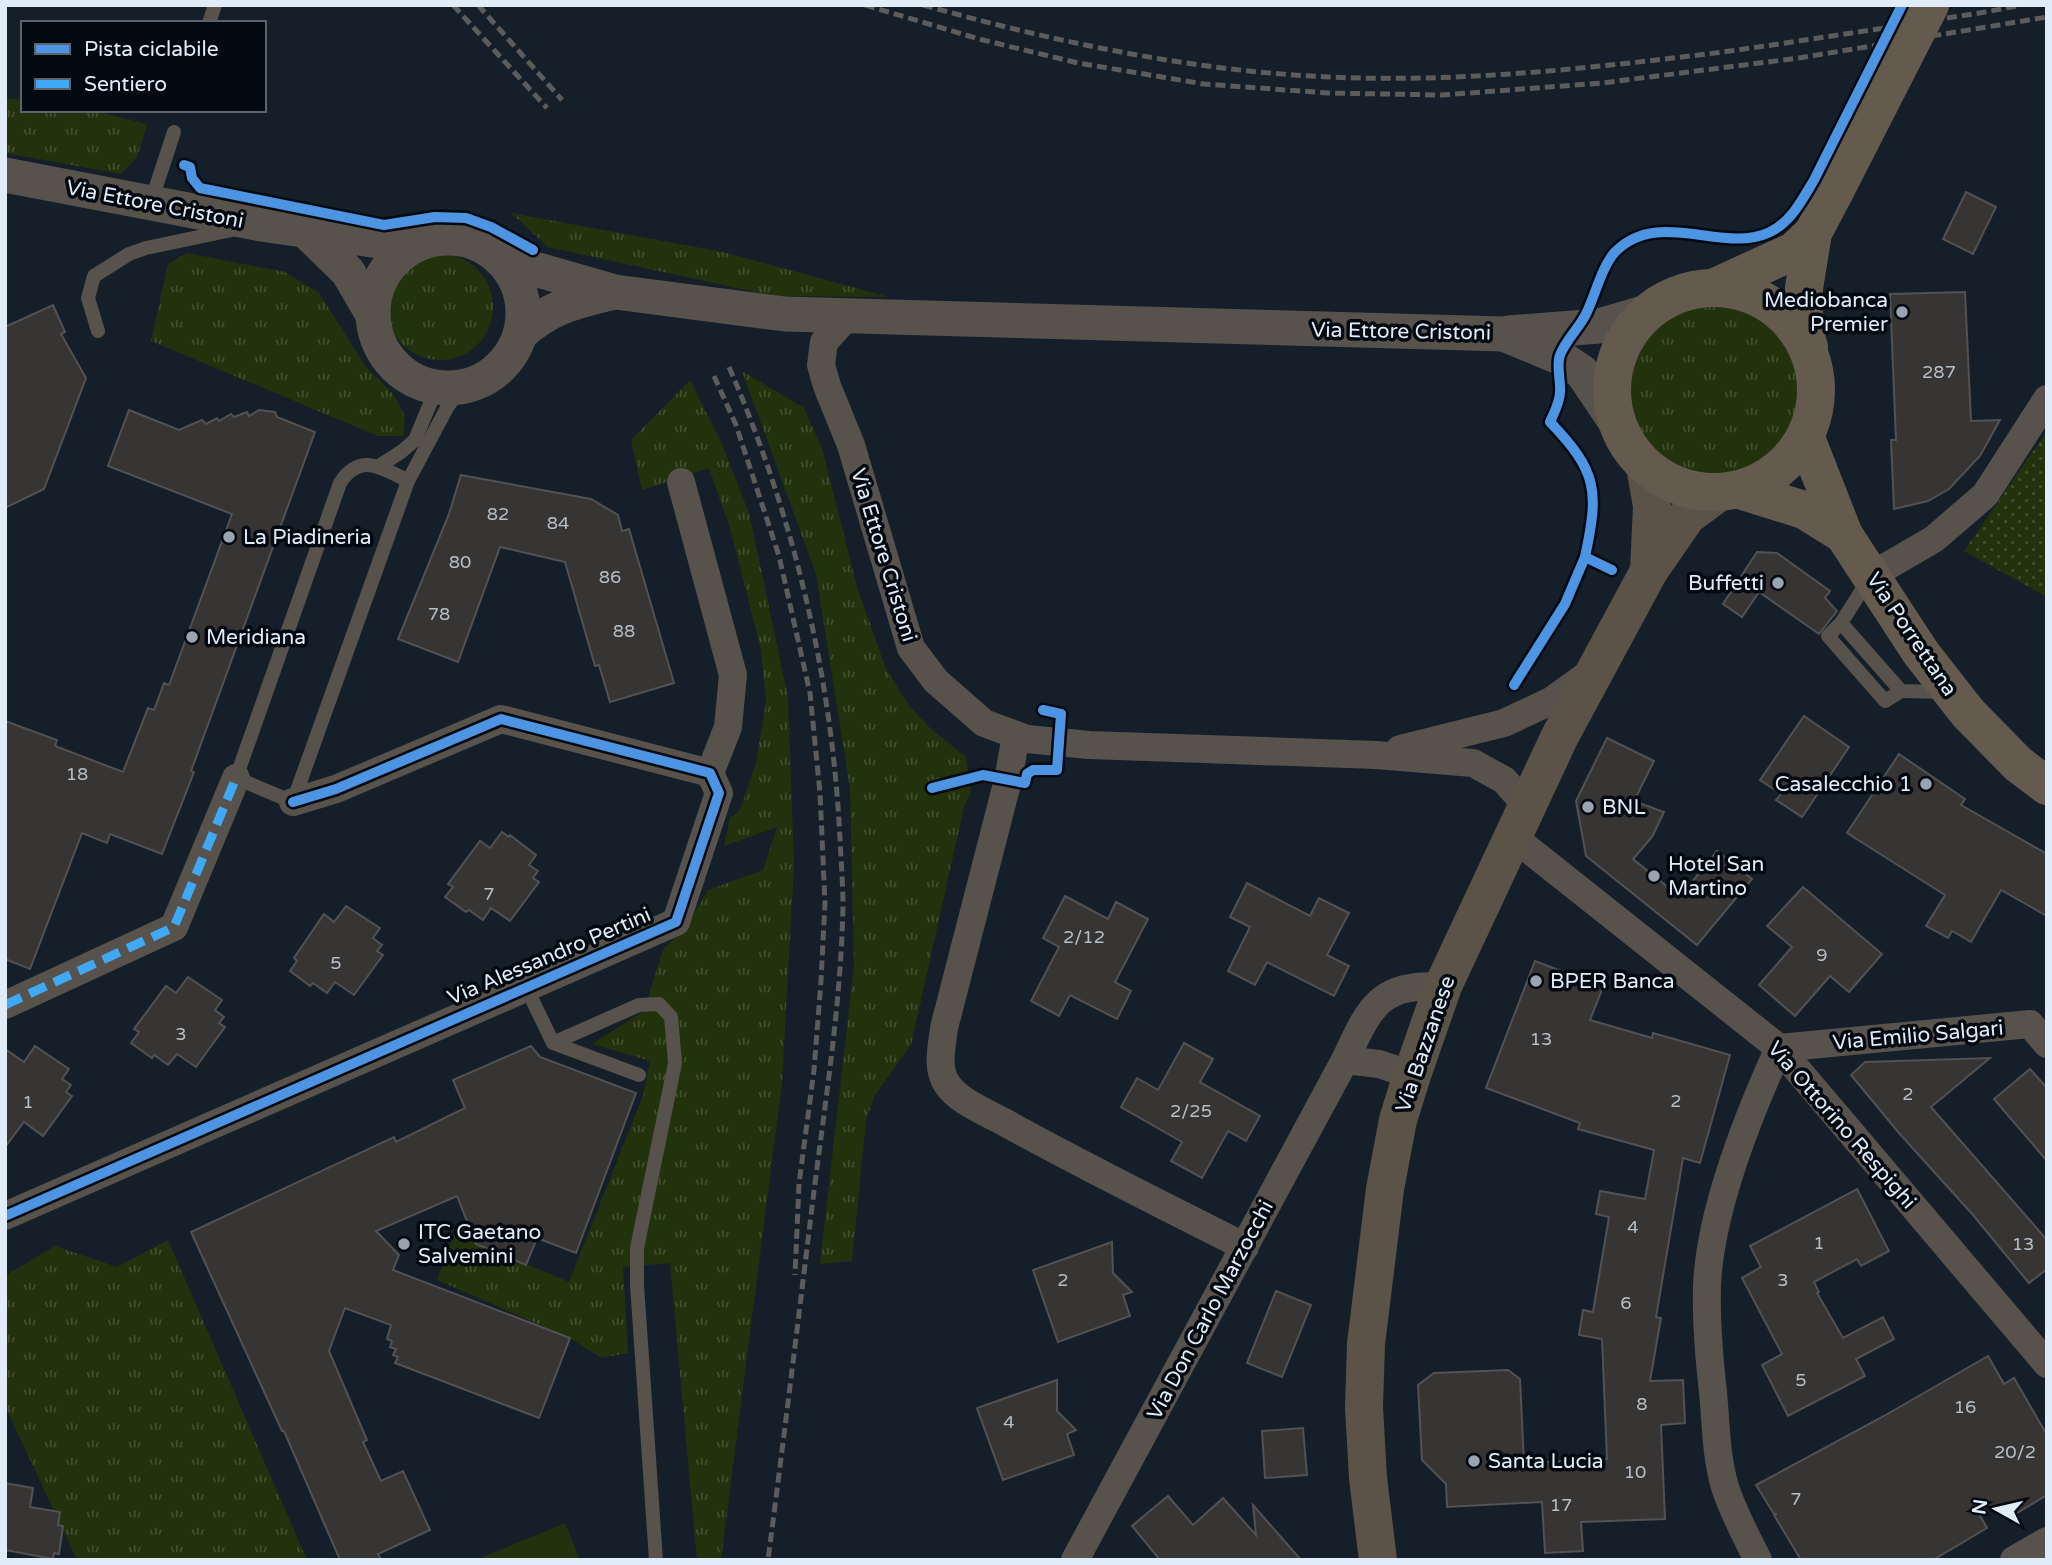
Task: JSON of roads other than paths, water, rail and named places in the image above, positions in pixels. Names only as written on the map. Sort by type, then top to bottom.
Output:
[{"type":"main road","points":[[1813,233],[1794,251],[1715,287],[1679,294],[1650,311],[1630,331],[1619,354],[1613,379],[1613,404],[1619,427],[1630,448],[1645,466],[1661,478],[1698,492],[1729,491],[1766,479],[1789,461],[1805,438],[1814,414],[1817,388],[1804,329],[1804,288],[1813,233],[1930,5]]},
{"type":"main road","points":[[1715,287],[1758,297],[1777,309],[1799,333],[1813,362]]},
{"type":"main road","name":"Via Porrettana","points":[[1805,438],[1844,534],[1921,653],[1951,693],[2018,764],[2047,786]]},
{"type":"main road","name":"Via Bazzanese","points":[[1645,466],[1652,506],[1649,571]]},
{"type":"main road","name":"Via Porrettana","points":[[1729,491],[1804,510],[1844,534]]},
{"type":"main road","name":"Via Bazzanese","points":[[1378,1560],[1364,1407],[1366,1344],[1385,1189],[1398,1120],[1412,1075],[1443,986],[1560,736],[1596,668],[1649,571],[1687,516],[1729,491]]},
{"type":"street","name":"Via Ettore Cristoni","points":[[5,175],[261,224],[414,246]]},
{"type":"street","points":[[306,231],[348,272],[373,315]]},
{"type":"street","points":[[436,239],[463,240],[487,249],[500,259],[518,286],[522,304],[520,334],[509,357],[499,369],[485,379],[449,387],[420,383],[404,374],[387,356],[377,338],[373,315],[376,293],[383,276],[396,259],[414,246],[436,239]]},
{"type":"street","name":"Via Ettore Cristoni","points":[[500,259],[615,292],[785,314],[1504,334],[1559,356],[1582,372],[1619,427]]},
{"type":"street","name":"Via Ettore Cristoni","points":[[520,334],[539,317],[564,304],[615,292]]},
{"type":"street","points":[[1504,334],[1599,326],[1650,311]]},
{"type":"street","name":"Via Ettore Cristoni","points":[[785,314],[804,330],[821,365],[852,445],[911,648],[936,681],[959,704],[984,723],[1016,736],[1089,745],[1376,755],[1472,763],[1504,779],[1520,821]]},
{"type":"street","points":[[821,365],[824,342],[843,321],[852,317]]},
{"type":"street","points":[[1872,575],[1934,539],[1985,495],[2047,400]]},
{"type":"street","points":[[293,802],[336,789],[501,719],[710,772],[728,727],[733,675],[681,482]]},
{"type":"street","name":"Via Ettore Cristoni","points":[[1376,755],[1504,723],[1551,701],[1596,668]]},
{"type":"street","points":[[1016,736],[1008,780],[944,1028],[941,1075],[949,1088],[962,1099],[1245,1247]]},
{"type":"street","name":"Via Alessandro Pertini","points":[[5,1216],[676,922],[719,793],[710,772]]},
{"type":"street","points":[[5,1005],[174,927],[236,778]]},
{"type":"street","name":"Via Ottorino Respighi","points":[[1520,821],[1779,1048],[2047,1364]]},
{"type":"street","name":"Via Don Carlo Marzocchi","points":[[1075,1560],[1345,1060],[1363,1020],[1373,1005],[1399,990],[1443,986]]},
{"type":"street","name":"Via Emilio Salgari","points":[[1779,1048],[2030,1024],[2047,1044]]},
{"type":"street","points":[[1758,1560],[1725,1488],[1720,1466],[1709,1356],[1707,1285],[1713,1241],[1726,1190],[1761,1088],[1779,1048]]},
{"type":"street","points":[[1345,1060],[1379,1064],[1412,1075]]},
{"type":"street","points":[[2014,1560],[2047,1541]]},
{"type":"lane","points":[[150,202],[174,132]]},
{"type":"lane","points":[[98,331],[88,298],[94,276],[114,262],[163,243],[261,224]]},
{"type":"lane","points":[[379,466],[415,440],[449,387]]},
{"type":"lane","points":[[408,481],[379,466],[364,464],[346,472],[236,778],[293,802],[408,481],[449,406],[449,387]]},
{"type":"lane","points":[[1872,575],[1841,623],[1901,691],[1951,693]]},
{"type":"lane","points":[[526,987],[553,1043],[639,1075]]},
{"type":"lane","points":[[553,1043],[639,1005],[659,1004],[670,1017],[675,1063],[637,1248],[636,1285],[656,1560]]},
{"type":"railway","points":[[453,5],[547,108]]},
{"type":"railway","points":[[478,5],[562,100]]},
{"type":"railway","points":[[865,5],[979,39],[1078,63],[1204,84],[1328,93],[1442,95],[1602,83],[1799,58],[2047,17]]},
{"type":"railway","points":[[923,5],[1124,53],[1278,74],[1378,78],[1526,73],[1674,58],[2020,5]]},
{"type":"railway","points":[[729,367],[773,481],[806,598],[819,658],[836,778],[843,889],[842,942],[832,1049],[768,1560]]},
{"type":"railway","points":[[714,376],[736,425],[779,556],[810,693],[820,793],[825,903],[821,981],[814,1070],[799,1184],[795,1275]]},
{"type":"place","name":"Mediobanca Premier","points":[[1902,312]]},
{"type":"place","name":"La Piadineria","points":[[229,537]]},
{"type":"place","name":"Buffetti","points":[[1778,583]]},
{"type":"place","name":"Meridiana","points":[[192,637]]},
{"type":"place","name":"Casalecchio 1","points":[[1926,784]]},
{"type":"place","name":"BNL","points":[[1588,807]]},
{"type":"place","name":"Hotel San Martino","points":[[1654,876]]},
{"type":"place","name":"BPER Banca","points":[[1536,981]]},
{"type":"place","name":"ITC Gaetano Salvemini","points":[[404,1244]]},
{"type":"place","name":"Santa Lucia","points":[[1474,1461]]}]
